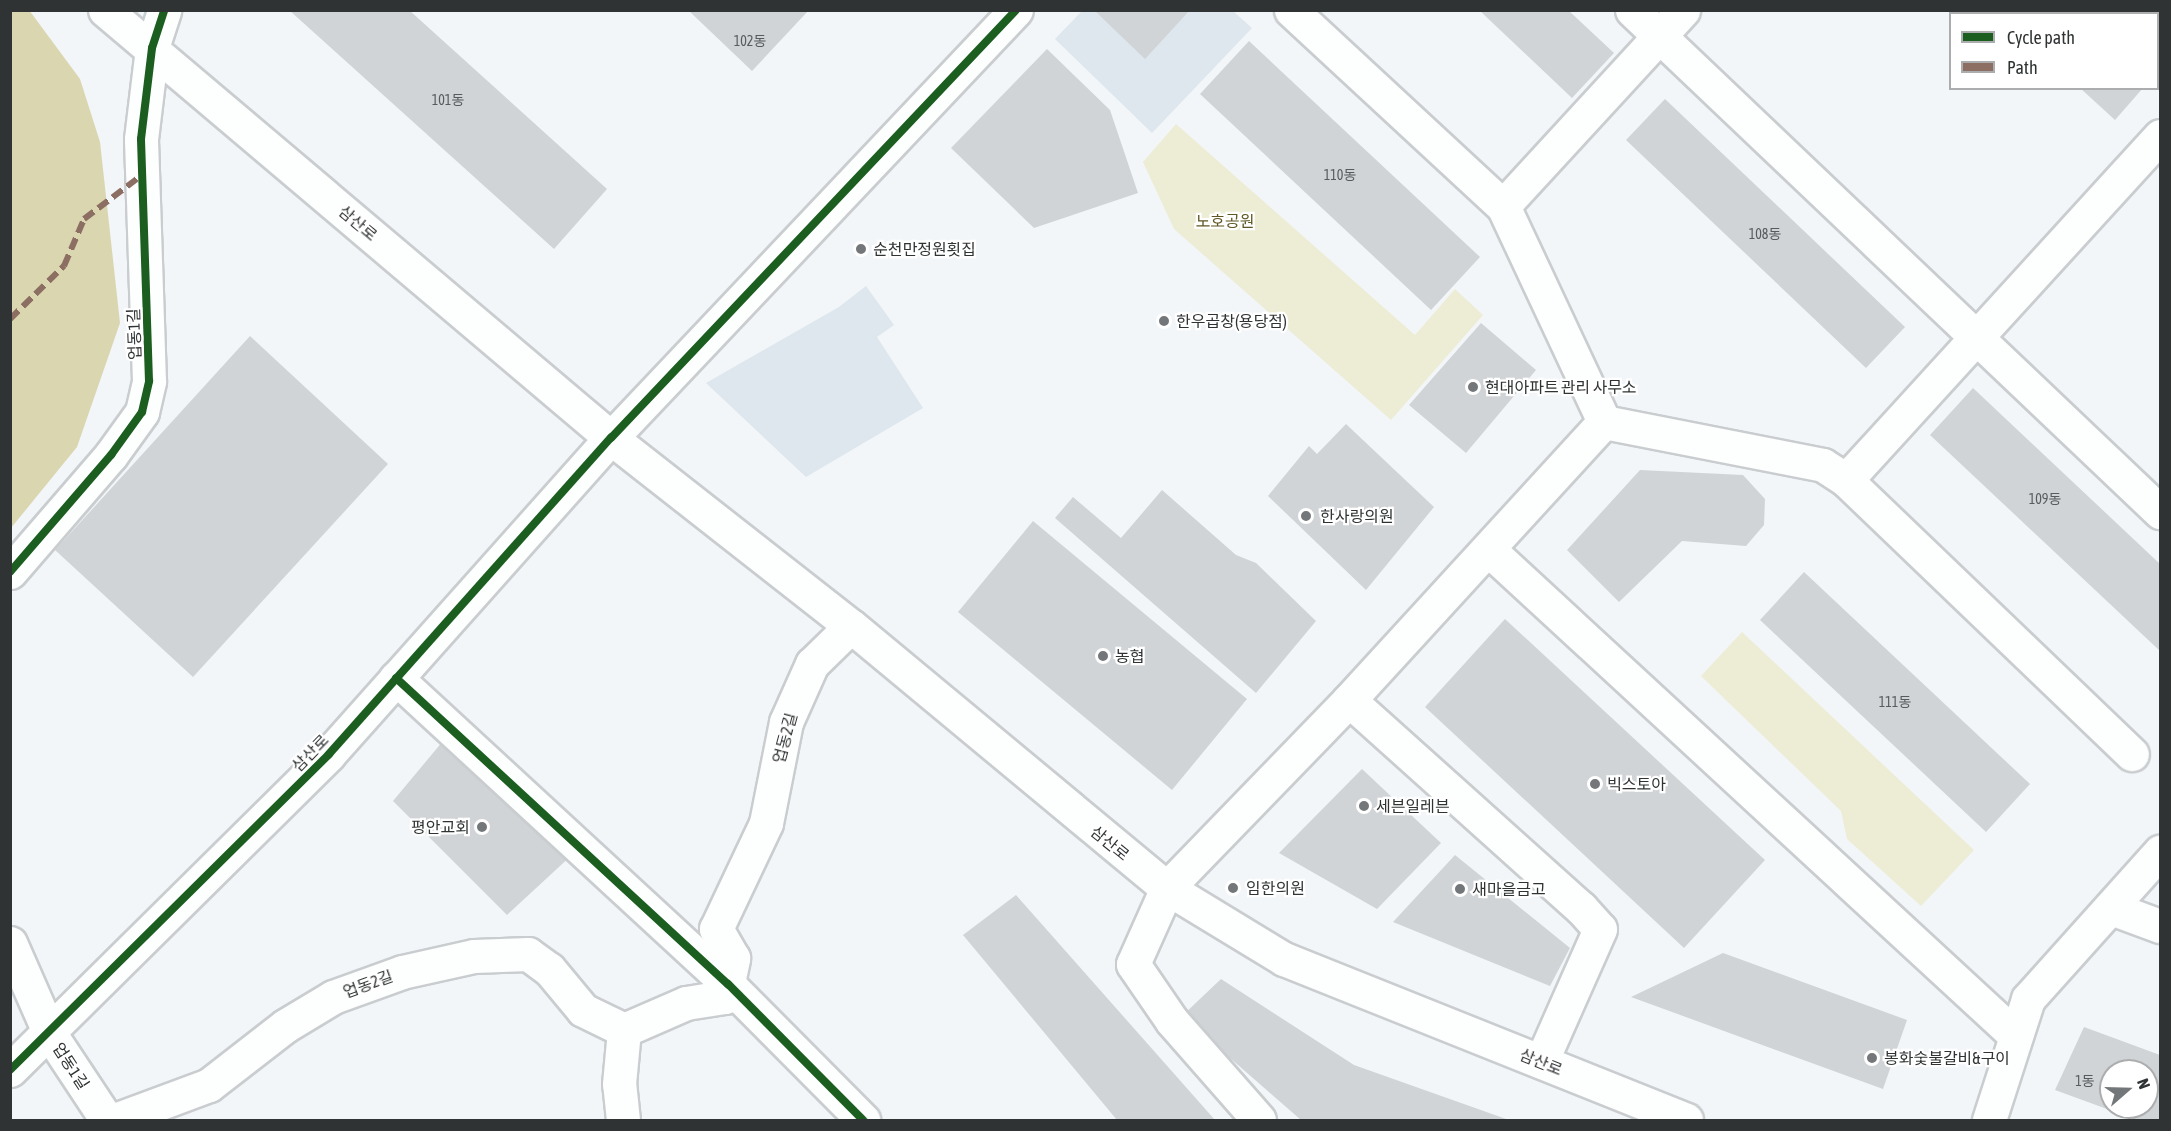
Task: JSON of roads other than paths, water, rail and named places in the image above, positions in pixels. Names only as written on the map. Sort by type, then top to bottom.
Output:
[{"type":"street","name":"삼산로","points":[[105,10],[611,438],[851,626],[1167,888],[1284,959],[1686,1120]]},
{"type":"street","name":"업동1길","points":[[10,572],[111,455],[142,411],[149,381],[141,139],[152,48],[164,10]]},
{"type":"street","points":[[611,438],[1016,10]]},
{"type":"street","points":[[1291,10],[1503,206],[1604,422]]},
{"type":"street","points":[[1632,10],[2160,512]]},
{"type":"street","points":[[1503,206],[1683,10]]},
{"type":"street","points":[[1846,480],[2160,136]]},
{"type":"street","points":[[1604,422],[1822,465],[1846,480],[2132,754]]},
{"type":"street","points":[[1259,1120],[1172,1021],[1133,964],[1167,888],[1349,700],[1604,422]]},
{"type":"street","name":"삼산로","points":[[10,1071],[50,1034],[329,754],[611,438]]},
{"type":"street","points":[[1488,549],[2016,1036]]},
{"type":"street","name":"업동2길","points":[[728,984],[733,958],[716,929],[766,823],[786,722],[812,664],[851,626]]},
{"type":"street","points":[[396,678],[728,984],[863,1120]]},
{"type":"street","points":[[1349,700],[1581,908],[1600,929],[1541,1062]]},
{"type":"street","points":[[1989,1120],[2028,999],[2160,852]]},
{"type":"street","points":[[2110,908],[2160,926]]},
{"type":"street","name":"업동1길","points":[[10,943],[50,1034],[107,1120]]},
{"type":"street","name":"업동2길","points":[[116,1120],[209,1085],[285,1026],[333,997],[402,972],[474,956],[528,954],[549,969],[583,1010],[624,1030]]},
{"type":"street","points":[[622,1120],[619,1084],[624,1030],[686,1003],[725,997],[728,984]]},
{"type":"place","name":"순천만정원횟집","points":[[861,249]]},
{"type":"place","name":"한우곱창(용당점)","points":[[1164,321]]},
{"type":"place","name":"현대아파트 관리 사무소","points":[[1473,387]]},
{"type":"place","name":"한사랑의원","points":[[1306,516]]},
{"type":"place","name":"농협","points":[[1103,656]]},
{"type":"place","name":"빅스토아","points":[[1595,784]]},
{"type":"place","name":"세븐일레븐","points":[[1364,806]]},
{"type":"place","name":"평안교회","points":[[482,827]]},
{"type":"place","name":"임한의원","points":[[1233,888]]},
{"type":"place","name":"새마을금고","points":[[1460,889]]},
{"type":"place","name":"봉화숯불갈비&구이","points":[[1872,1058]]},
{"type":"park label","name":"노호공원","points":[[1225,221]]}]
